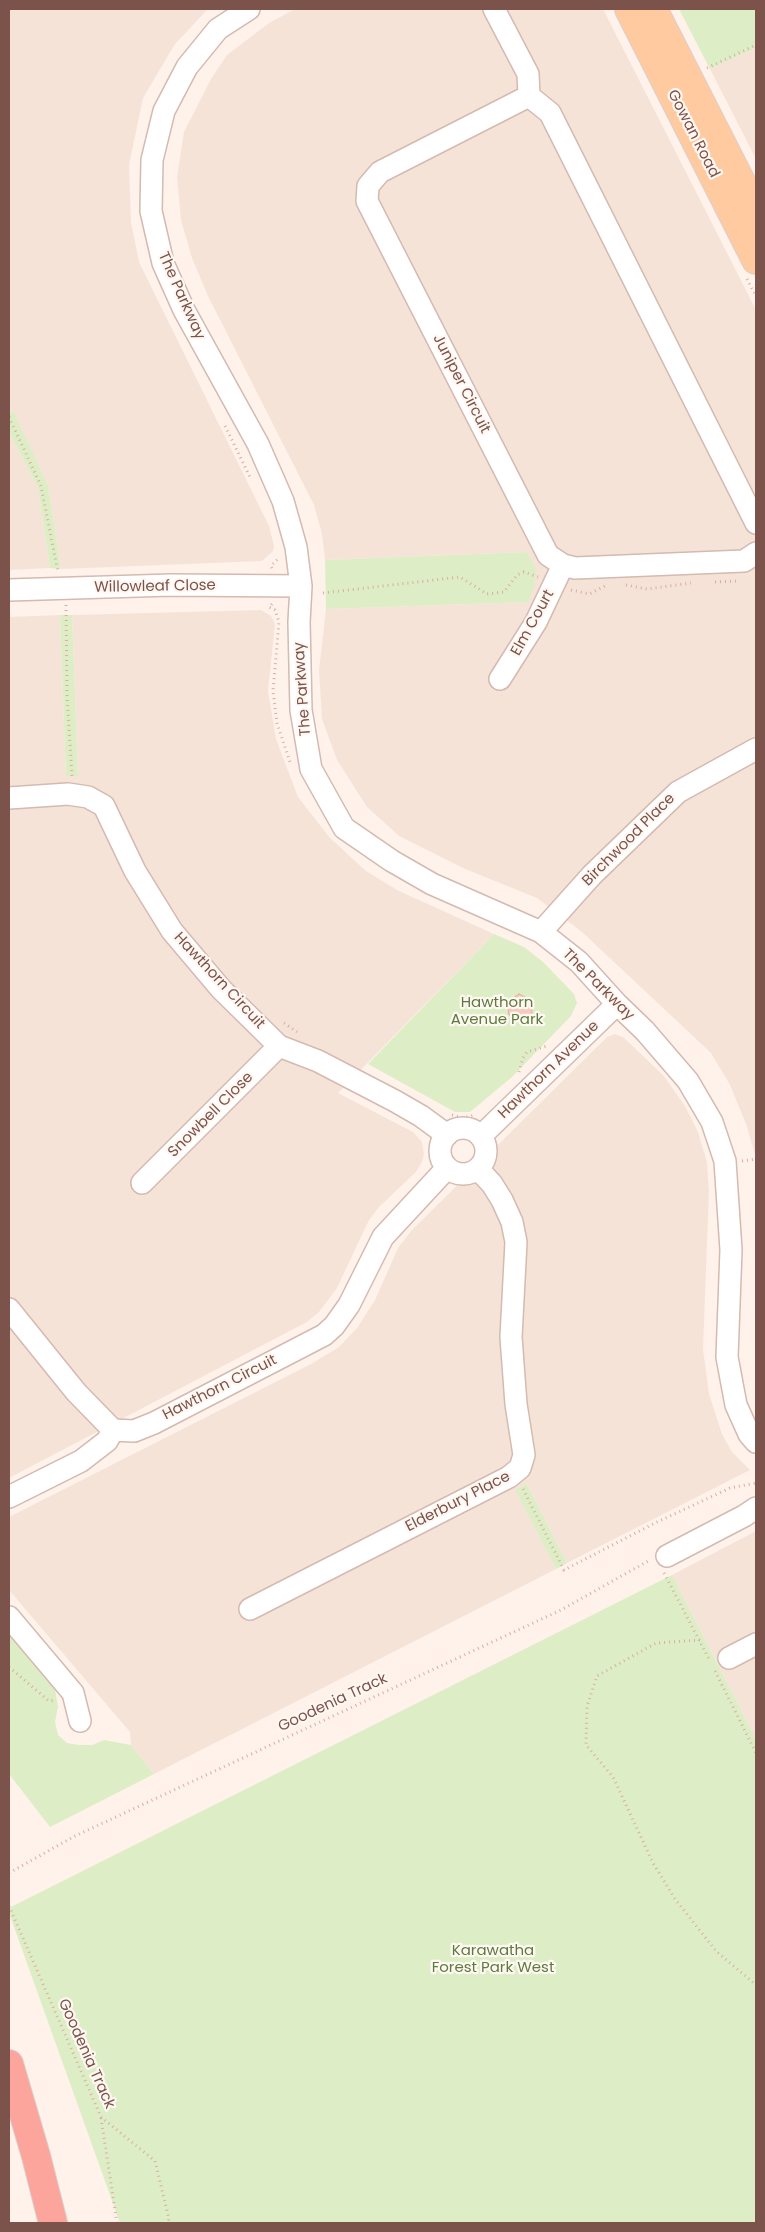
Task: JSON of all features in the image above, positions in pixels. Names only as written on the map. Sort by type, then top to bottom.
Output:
[{"type":"highway","points":[[9,2064],[53,2223]]},
{"type":"main road","name":"Gowan Road","points":[[638,11],[756,211]]},
{"type":"main road","name":"Gowan Road","points":[[638,11],[756,260]]},
{"type":"street","name":"The Parkway","points":[[249,9],[218,30],[187,67],[164,111],[152,160],[150,211],[163,263],[184,310],[258,444],[283,501],[296,547],[301,586],[299,622],[301,710],[311,769],[344,828],[392,861],[432,884],[541,932],[579,962],[617,1004],[645,1031],[688,1081],[712,1122],[725,1162],[731,1250],[727,1358],[736,1405],[756,1442]]},
{"type":"street","points":[[494,9],[528,74],[529,96],[550,113],[756,523]]},
{"type":"street","name":"Juniper Circuit","points":[[529,96],[380,172],[368,186],[367,201],[548,555],[562,565]]},
{"type":"street","points":[[562,565],[575,568],[744,561],[756,553]]},
{"type":"street","name":"Elm Court","points":[[500,679],[536,622],[562,565]]},
{"type":"street","name":"Willowleaf Close","points":[[9,590],[171,585],[301,586]]},
{"type":"street","name":"Birchwood Place","points":[[541,932],[592,876],[678,792],[756,749]]},
{"type":"street","name":"Hawthorn Circuit","points":[[9,798],[68,794],[88,796],[104,806],[135,871],[172,931],[221,989],[279,1046],[318,1061],[421,1116],[448,1125]]},
{"type":"street","name":"Hawthorn Avenue","points":[[481,1136],[617,1004]]},
{"type":"street","name":"Snowbell Close","points":[[142,1183],[279,1046]]},
{"type":"street","points":[[448,1125],[456,1129],[464,1128],[475,1131],[481,1136],[486,1146],[486,1153],[478,1169],[462,1174],[447,1168],[440,1152],[448,1125]]},
{"type":"street","name":"Hawthorn Circuit","points":[[113,1430],[134,1431],[154,1423],[324,1335],[334,1326],[349,1305],[383,1237],[447,1168]]},
{"type":"street","name":"Elderbury Place","points":[[250,1609],[514,1473],[520,1468],[524,1456],[516,1404],[510,1337],[516,1242],[512,1222],[502,1200],[492,1184],[478,1169]]},
{"type":"street","points":[[9,1309],[76,1392],[113,1430],[107,1441],[82,1461],[9,1497]]},
{"type":"street","points":[[662,1557],[744,1516],[756,1508]]},
{"type":"street","points":[[9,1617],[73,1693],[80,1720]]},
{"type":"street","points":[[729,1658],[756,1644]]},
{"type":"path","points":[[707,68],[756,45]]},
{"type":"path","points":[[9,418],[41,486],[66,604],[67,695],[72,781]]},
{"type":"path","points":[[224,424],[255,486]]},
{"type":"path","points":[[281,550],[279,558],[271,566],[274,572],[274,586],[273,603],[269,607],[275,610],[279,622],[272,691],[277,723],[290,764]]},
{"type":"path","points":[[278,1018],[304,1037]]},
{"type":"path","points":[[516,1078],[527,1052],[552,1044]]},
{"type":"path","points":[[448,1125],[475,1115],[483,1109]]},
{"type":"path","points":[[514,1473],[564,1570],[655,1523],[730,1488],[756,1483]]},
{"type":"path","points":[[662,1557],[700,1640],[756,1753]]},
{"type":"path","name":"Goodenia Track","points":[[9,1873],[75,1836],[561,1610],[662,1557]]},
{"type":"path","points":[[700,1640],[656,1643],[597,1676],[587,1706],[586,1746],[613,1777],[653,1863],[675,1899],[716,1951],[756,1986]]},
{"type":"path","points":[[9,1667],[49,1701],[57,1700],[73,1693]]},
{"type":"path","name":"Goodenia Track","points":[[9,1906],[101,2117],[155,2161],[169,2219],[168,2223]]},
{"type":"path","points":[[101,2117],[117,2223]]},
{"type":"shaded area","points":[[9,9],[208,9],[175,44],[143,98],[129,165],[131,222],[139,262],[269,526],[274,546],[273,551],[262,561],[61,569],[48,485],[12,411],[9,414]]},
{"type":"shaded area","points":[[295,9],[603,9],[756,310],[756,1154],[730,1085],[711,1053],[582,932],[537,898],[465,869],[399,836],[367,807],[337,760],[322,719],[319,670],[326,609],[527,602],[527,552],[325,560],[322,534],[314,505],[208,296],[192,258],[181,220],[177,177],[184,132],[211,79],[227,55],[269,23]]},
{"type":"shaded area","points":[[756,48],[756,159],[710,69]]},
{"type":"shaded area","points":[[9,432],[38,488],[50,568],[9,570]]},
{"type":"shaded area","points":[[261,610],[271,616],[275,624],[268,691],[276,739],[298,797],[330,838],[366,871],[399,891],[494,934],[338,1093],[413,1132],[422,1142],[424,1154],[416,1172],[379,1207],[369,1220],[337,1288],[319,1312],[307,1322],[9,1478],[9,617],[60,615],[66,776],[78,776],[72,615]]},
{"type":"shaded area","points":[[615,1034],[623,1037],[664,1076],[685,1106],[698,1132],[707,1162],[709,1192],[703,1349],[709,1394],[722,1434],[732,1452],[750,1470],[567,1563],[527,1484],[516,1491],[556,1569],[154,1774],[131,1745],[130,1732],[9,1590],[9,1517],[311,1364],[339,1347],[357,1328],[375,1300],[398,1248],[411,1231],[607,1037]]},
{"type":"shaded area","points":[[756,1531],[756,1739],[672,1575]]},
{"type":"green space","points":[[679,9],[756,9],[756,48],[710,69]]},
{"type":"green space","points":[[13,411],[48,485],[61,569],[50,568],[38,488],[9,432],[9,414]]},
{"type":"green space","points":[[527,552],[536,569],[535,585],[528,602],[326,609],[325,560]]},
{"type":"green space","points":[[60,615],[72,615],[78,776],[66,776]]},
{"type":"green space","name":"Hawthorn Avenue Park","points":[[494,934],[524,947],[543,962],[574,994],[577,1003],[571,1016],[512,1077],[470,1112],[455,1112],[368,1064]]},
{"type":"green space","points":[[527,1484],[567,1563],[556,1569],[515,1490]]},
{"type":"green space","name":"Karawatha Forest Park West","points":[[672,1575],[756,1739],[756,2223],[120,2223],[9,1913],[9,1908]]},
{"type":"green space","points":[[9,1635],[55,1689],[58,1707],[55,1722],[58,1735],[67,1743],[79,1745],[92,1745],[104,1740],[131,1745],[154,1774],[50,1827],[9,1774]]},
{"type":"building","points":[[519,994],[531,1000],[532,1014],[521,1021],[509,1015],[507,1002]]}]
